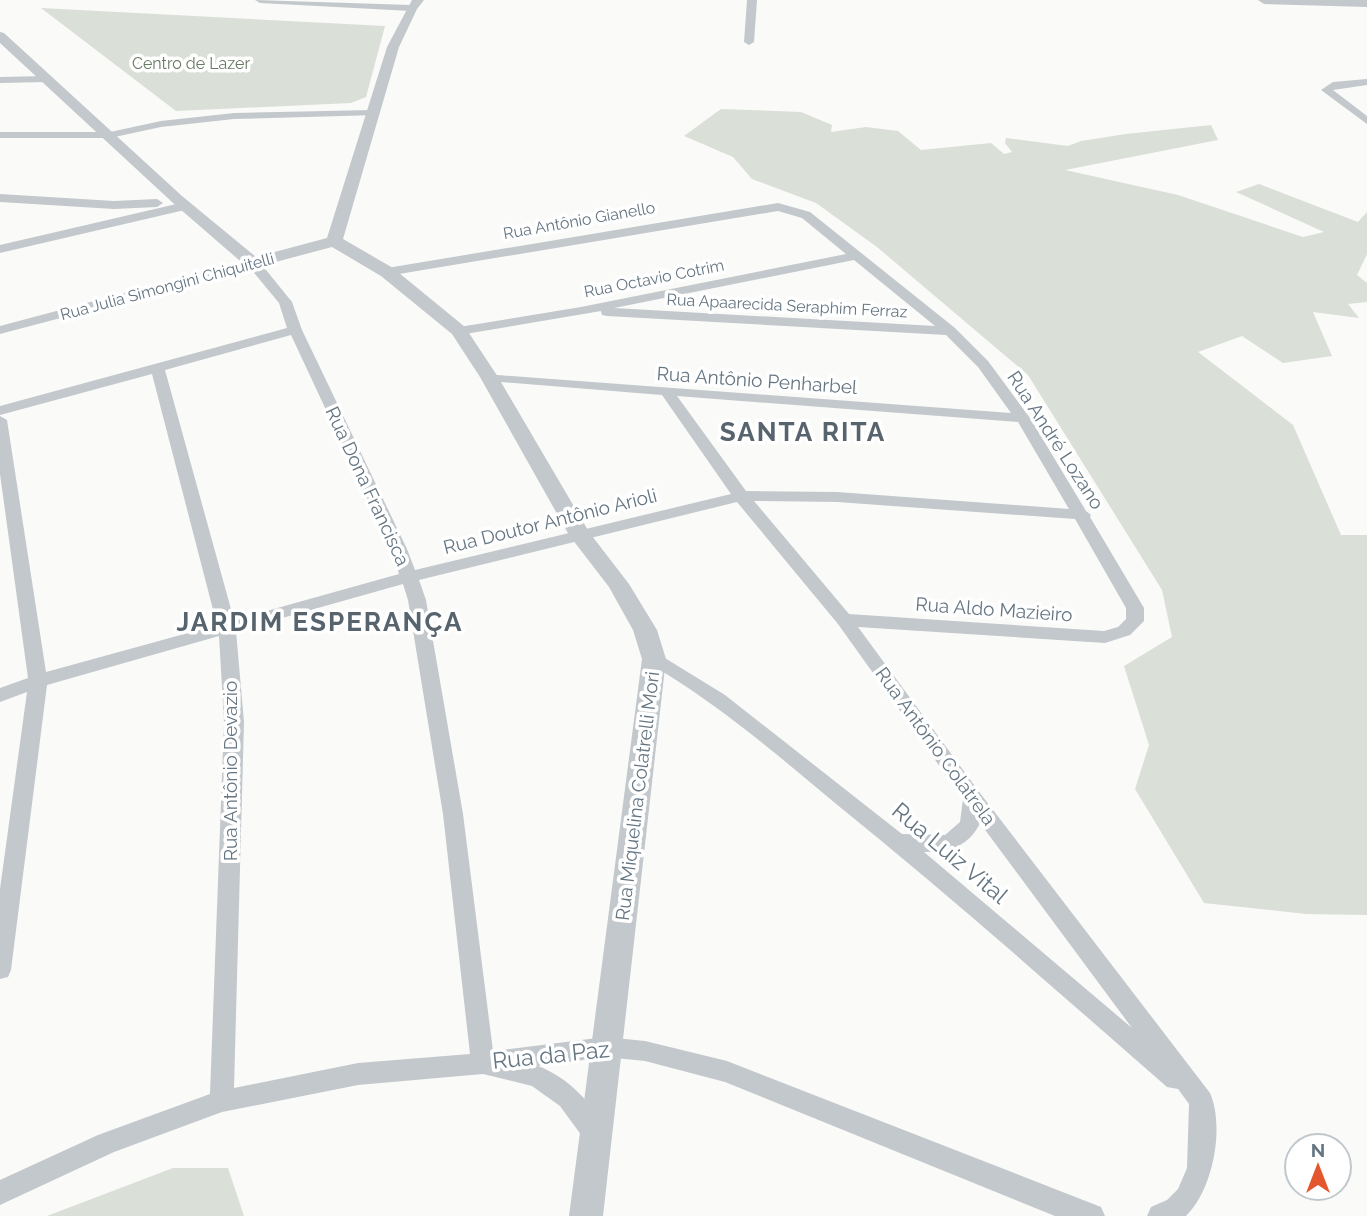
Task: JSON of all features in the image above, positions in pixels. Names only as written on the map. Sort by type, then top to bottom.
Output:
[{"type":"street","points":[[260,0],[414,4],[393,47],[339,217],[334,241]]},
{"type":"street","points":[[749,42],[752,0]]},
{"type":"street","points":[[1264,0],[1358,2]]},
{"type":"street","name":"Rua Dona Francisca","points":[[0,36],[181,202],[253,263],[285,302],[295,330],[409,577],[425,637],[453,814],[483,1063]]},
{"type":"street","points":[[0,80],[47,79]]},
{"type":"street","points":[[1367,82],[1333,85],[1326,90],[1367,121]]},
{"type":"street","points":[[0,135],[110,135],[195,120],[373,113]]},
{"type":"street","points":[[0,198],[127,205],[181,202]]},
{"type":"street","points":[[0,249],[181,202]]},
{"type":"street","name":"Rua André Lozano","points":[[778,207],[806,215],[950,331],[984,365],[1023,418],[1083,515],[1135,608],[1135,621]]},
{"type":"street","name":"Rua Antônio Gianello","points":[[387,272],[579,237],[778,207]]},
{"type":"street","name":"Rua Julia Simongini Chiquitelli","points":[[0,330],[334,241]]},
{"type":"street","name":"Rua Miquelina Colatrelli Mori","points":[[334,241],[387,272],[458,331],[489,377],[580,535],[625,596],[645,630],[654,659],[586,1216]]},
{"type":"street","name":"Rua Octavio Cotrim","points":[[458,331],[581,310],[855,256]]},
{"type":"street","name":"Rua Apaarecida Seraphim Ferraz","points":[[581,310],[950,331]]},
{"type":"street","points":[[0,411],[295,330]]},
{"type":"street","name":"Rua Antônio Devazio","points":[[157,367],[227,628],[234,722],[222,1101]]},
{"type":"street","name":"Rua Antônio Penharbel","points":[[489,377],[668,393],[1023,418]]},
{"type":"street","name":"Rua Antônio Colatrela","points":[[668,393],[741,496],[844,620],[1201,1101]]},
{"type":"street","points":[[0,421],[38,681],[0,970]]},
{"type":"street","name":"Rua Doutor Antônio Arioli","points":[[0,695],[38,681],[409,577],[741,496],[837,497],[1083,515]]},
{"type":"street","name":"Rua Aldo Mazieiro","points":[[844,620],[1105,637],[1124,631],[1135,621]]},
{"type":"street","name":"Rua Luiz Vital","points":[[654,659],[674,669],[751,725],[899,842],[1201,1101]]},
{"type":"street","points":[[899,842],[935,845],[959,839],[970,824],[974,798]]},
{"type":"street","name":"Rua da Paz","points":[[0,1193],[107,1143],[222,1101],[358,1074],[483,1063],[605,1046],[645,1051],[727,1072],[1081,1214],[1092,1216]]},
{"type":"street","points":[[483,1063],[538,1077],[569,1098],[596,1136]]},
{"type":"street","points":[[1160,1216],[1175,1211],[1193,1190],[1203,1154],[1201,1101]]},
{"type":"green space","name":"Centro de Lazer","points":[[41,8],[385,26],[366,97],[351,103],[176,111]]},
{"type":"green space","points":[[721,109],[801,112],[832,125],[831,132],[866,127],[898,131],[921,150],[991,143],[1004,154],[1012,152],[1005,143],[1006,138],[1068,146],[1081,141],[1126,134],[1211,125],[1218,140],[1065,170],[1178,195],[1303,237],[1324,232],[1236,192],[1259,184],[1358,222],[1367,212],[1367,254],[1357,275],[1367,283],[1367,302],[1348,304],[1359,318],[1313,312],[1332,356],[1283,363],[1242,336],[1198,352],[1293,425],[1341,535],[1367,535],[1367,915],[1306,914],[1204,903],[1135,789],[1149,745],[1124,666],[1172,637],[1162,590],[1028,375],[877,247],[816,203],[752,179],[733,157],[684,136]]},
{"type":"green space","points":[[173,1168],[228,1168],[244,1216],[47,1216]]},
{"type":"district","name":"SANTA RITA","points":[[803,432]]},
{"type":"district","name":"JARDIM ESPERANÇA","points":[[320,622]]}]
